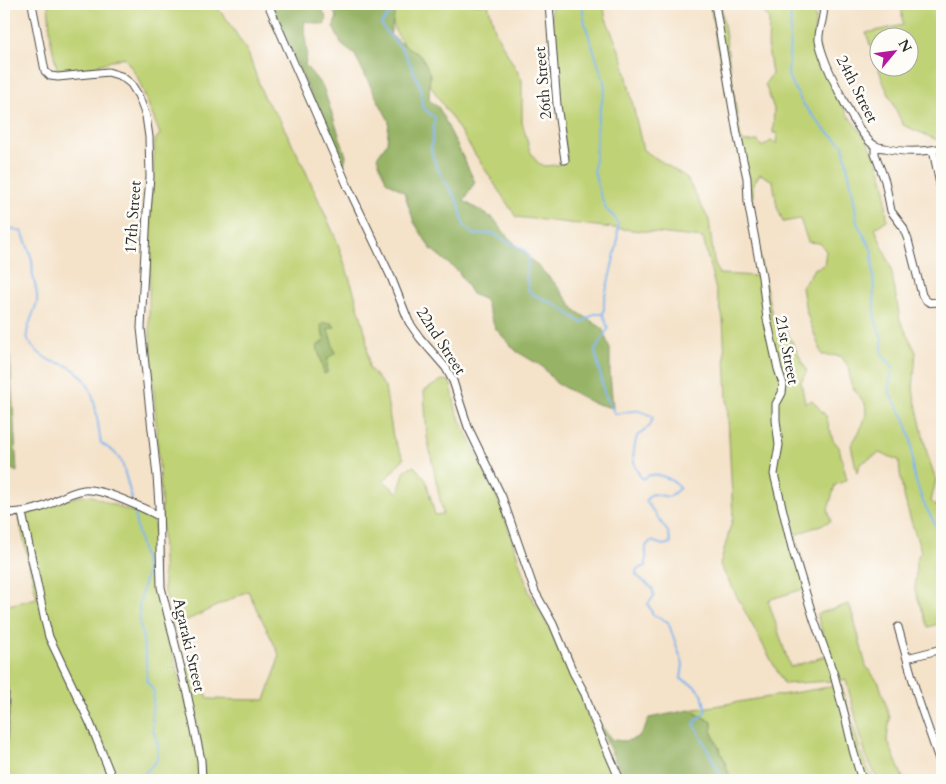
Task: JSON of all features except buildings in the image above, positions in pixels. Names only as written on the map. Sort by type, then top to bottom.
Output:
[{"type":"street","name":"17th Street","points":[[32,4],[45,71],[50,76],[58,78],[108,72],[121,76],[131,84],[138,95],[146,116],[149,137],[150,177],[141,328],[157,476],[159,516]]},
{"type":"street","name":"22nd Street","points":[[268,4],[348,187],[391,277],[409,322],[446,368],[453,381],[468,427],[502,497],[535,592],[553,624],[573,672],[586,694],[590,713],[620,780]]},
{"type":"street","name":"26th Street","points":[[549,4],[557,105],[565,160]]},
{"type":"street","name":"21st Street","points":[[715,4],[737,134],[747,178],[748,202],[762,277],[767,319],[783,384],[782,393],[776,404],[779,444],[774,474],[792,548],[814,620],[834,675],[853,750],[863,780]]},
{"type":"street","name":"24th Street","points":[[823,4],[824,14],[819,41],[832,77],[849,112],[874,146],[908,152],[942,148]]},
{"type":"street","points":[[874,146],[885,182],[891,211],[903,226],[922,294],[925,300],[931,303],[942,301]]},
{"type":"street","points":[[933,150],[942,194]]},
{"type":"street","points":[[4,514],[22,513],[44,506],[70,493],[87,490],[103,492],[159,516]]},
{"type":"street","points":[[22,513],[44,621],[90,723],[113,780]]},
{"type":"street","name":"Agaraki Street","points":[[159,516],[161,587],[201,760],[202,780]]},
{"type":"street","points":[[898,627],[919,702],[942,768]]},
{"type":"street","points":[[907,658],[942,649]]},
{"type":"street","points":[[4,683],[4,742]]},
{"type":"green space","points":[[48,4],[214,4],[229,22],[248,53],[264,98],[279,118],[301,161],[337,241],[366,335],[369,368],[385,387],[393,437],[404,458],[384,481],[398,493],[405,470],[414,466],[426,480],[435,515],[443,514],[427,437],[424,391],[442,380],[450,381],[456,410],[502,509],[529,592],[559,646],[580,692],[586,712],[615,780],[204,780],[197,723],[182,667],[189,665],[209,699],[265,700],[279,654],[248,591],[177,625],[164,591],[161,495],[149,319],[150,223],[155,140],[160,134],[137,76],[124,57],[86,69],[57,69],[51,42]]},
{"type":"green space","points":[[270,4],[319,4],[327,19],[324,25],[305,21],[307,53],[305,65],[323,87],[346,156],[344,164],[312,98]]},
{"type":"green space","points":[[329,4],[397,4],[390,35],[422,57],[430,74],[429,100],[439,108],[475,182],[464,201],[494,219],[507,236],[554,282],[576,311],[602,328],[610,349],[613,408],[593,403],[556,383],[543,367],[516,351],[495,328],[485,300],[472,294],[458,271],[431,249],[414,222],[404,192],[386,181],[377,157],[387,143],[389,121],[355,55],[342,45],[333,27],[337,17]]},
{"type":"green space","points":[[388,4],[488,4],[496,33],[522,80],[522,122],[530,151],[537,162],[544,166],[557,165],[567,158],[553,53],[551,4],[604,4],[605,16],[623,60],[643,150],[686,177],[709,220],[714,261],[719,274],[758,276],[745,176],[710,4],[721,4],[741,139],[745,142],[758,141],[762,147],[771,141],[776,144],[777,133],[773,133],[774,109],[765,84],[772,74],[768,48],[769,19],[757,4],[808,4],[816,18],[814,33],[829,79],[847,114],[868,142],[877,159],[885,185],[887,220],[875,228],[891,268],[900,320],[916,352],[913,390],[927,453],[936,480],[931,501],[942,512],[942,623],[928,627],[915,590],[916,561],[921,551],[904,495],[899,460],[879,453],[860,464],[857,473],[851,445],[860,431],[864,420],[865,404],[851,384],[850,369],[841,356],[822,355],[806,311],[802,287],[814,269],[824,265],[826,251],[820,243],[808,242],[800,219],[783,222],[777,207],[773,181],[760,174],[753,184],[753,225],[773,320],[783,319],[785,328],[807,371],[801,382],[805,403],[812,400],[826,416],[833,440],[839,447],[847,480],[835,485],[828,510],[831,521],[795,535],[810,587],[768,600],[790,667],[829,655],[817,614],[849,604],[866,666],[879,683],[890,718],[887,739],[904,780],[878,780],[866,756],[846,680],[784,684],[720,565],[733,517],[723,319],[703,238],[516,217],[395,31]]},
{"type":"green space","points":[[901,4],[942,4],[942,139],[937,140],[903,125],[882,78],[918,78],[918,28],[889,28],[903,25]]},
{"type":"green space","points":[[4,318],[10,357],[17,472],[11,469],[4,440]]},
{"type":"green space","points":[[323,323],[332,323],[335,327],[328,329],[335,353],[328,358],[327,373],[324,374],[317,346],[324,341],[321,325]]},
{"type":"green space","points":[[79,496],[92,496],[129,511],[154,514],[156,585],[199,761],[199,780],[4,780],[9,713],[4,606],[37,598],[18,515]]},
{"type":"green space","points":[[841,685],[863,759],[874,780],[731,780],[712,733],[712,722],[690,710]]},
{"type":"green space","points":[[690,710],[712,722],[712,733],[731,780],[624,780],[597,721],[611,739],[619,741],[639,736],[649,718]]},
{"type":"waterway","points":[[4,65],[9,40],[10,16],[7,4]]},
{"type":"waterway","points":[[392,4],[392,11],[381,24],[403,50],[421,89],[422,107],[435,118],[431,150],[436,166],[459,204],[464,226],[474,235],[492,233],[525,251],[529,258],[526,277],[529,291],[534,295],[555,304],[582,323],[594,314],[603,314],[608,329],[595,350],[604,393],[615,414],[638,411],[653,417],[650,426],[637,436],[633,453],[634,463],[642,479],[650,475],[658,475],[674,482],[680,488],[669,497],[653,494],[646,501],[668,532],[671,543],[663,545],[651,541],[646,546],[646,566],[637,569],[636,575],[652,588],[654,596],[648,604],[653,615],[668,622],[683,664],[681,679],[693,685],[702,694],[706,711],[694,723],[723,780]]},
{"type":"waterway","points":[[582,4],[585,24],[605,89],[598,119],[594,170],[606,209],[615,218],[618,225],[617,245],[604,300],[603,314]]},
{"type":"waterway","points":[[788,4],[791,17],[788,76],[803,104],[824,129],[843,145],[857,223],[872,250],[875,319],[882,340],[882,355],[893,367],[888,390],[905,420],[911,439],[913,472],[923,502],[942,537]]},
{"type":"waterway","points":[[4,226],[22,232],[32,261],[37,302],[28,328],[28,339],[35,349],[46,358],[70,368],[80,374],[85,380],[92,395],[101,443],[114,452],[122,462],[132,499]]},
{"type":"waterway","points":[[135,509],[136,524],[147,572],[139,604],[140,623],[146,658],[147,681],[154,692],[153,729],[158,745],[157,760],[145,773],[143,780]]}]
